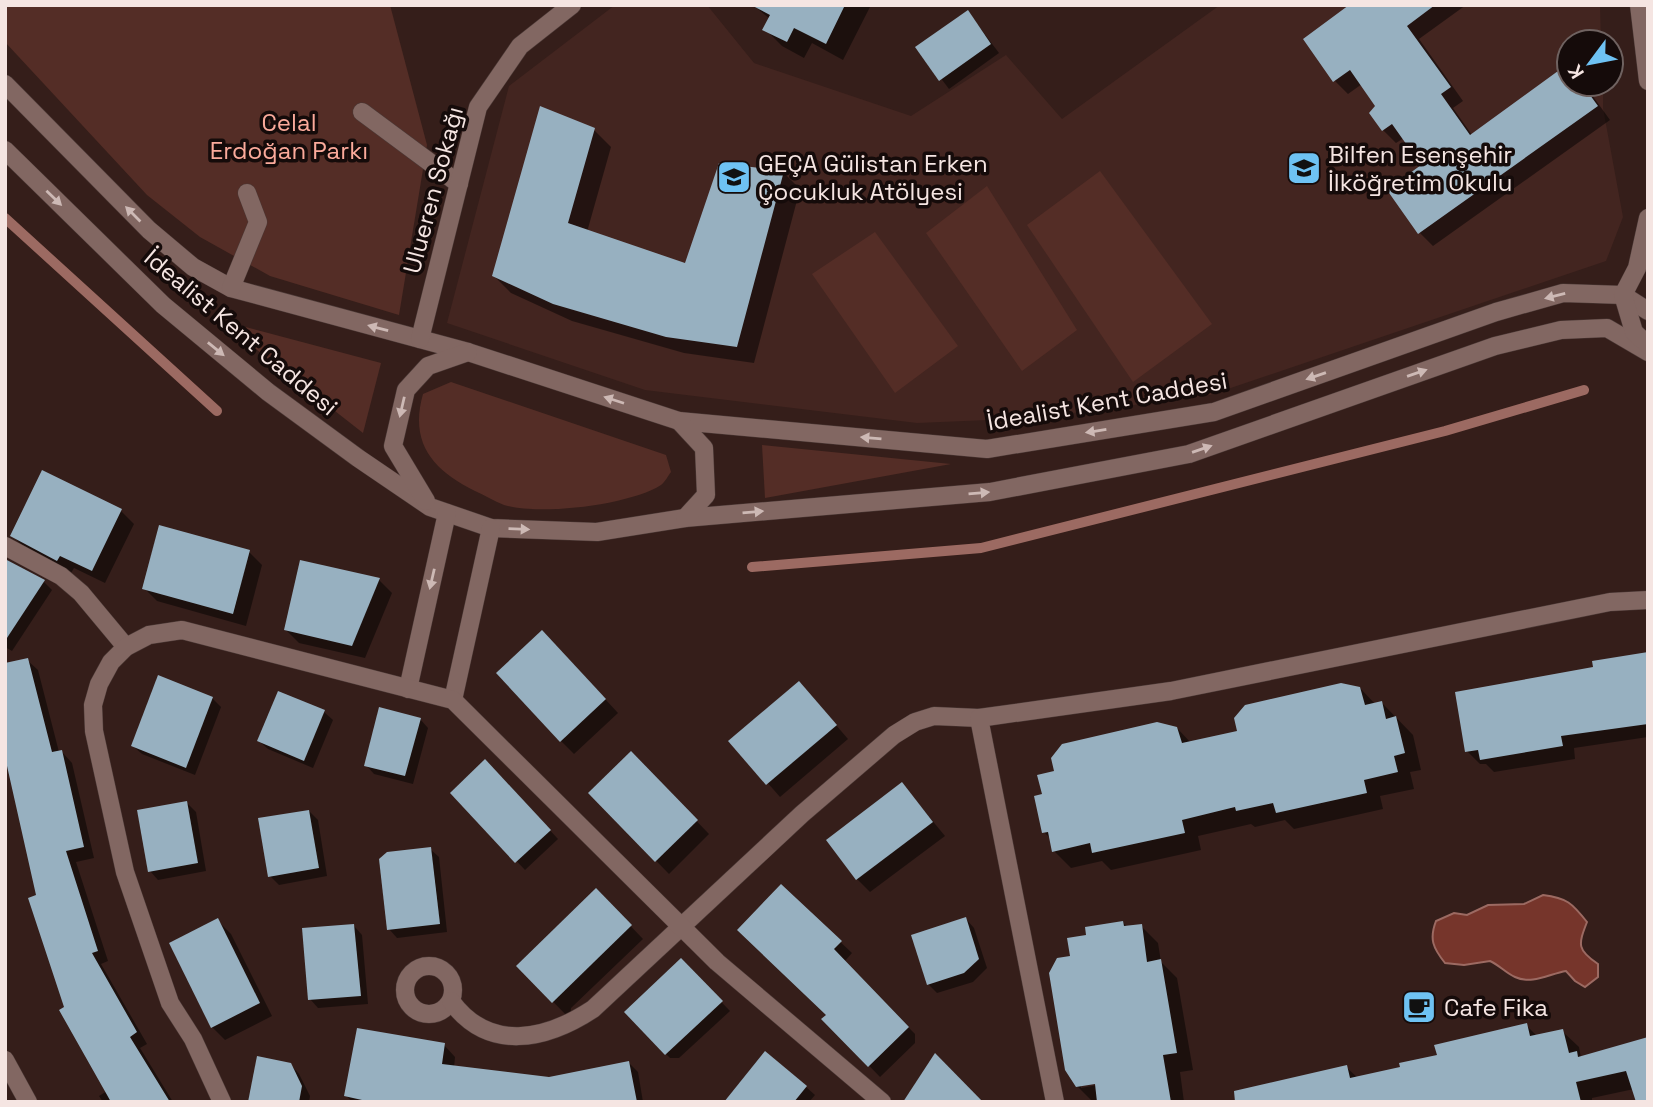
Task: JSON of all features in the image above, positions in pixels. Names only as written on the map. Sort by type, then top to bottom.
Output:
[{"type":"street","name":"Ulueren Sokağı","points":[[420,339],[478,107],[520,46],[572,5]]},
{"type":"street","points":[[1639,5],[1648,81]]},
{"type":"street","name":"İdealist Kent Caddesi","points":[[5,84],[149,230],[193,268],[230,288],[468,352],[679,421],[987,449],[1214,412],[1496,312],[1563,293],[1623,295]]},
{"type":"street","points":[[362,112],[459,184]]},
{"type":"street","name":"İdealist Kent Caddesi","points":[[5,150],[163,305],[268,392],[358,458],[439,510],[491,528],[597,532],[685,518],[990,492],[1189,454],[1494,346],[1561,330],[1607,328],[1648,352]]},
{"type":"street","points":[[230,288],[258,222],[247,193]]},
{"type":"street","points":[[1648,218],[1637,268],[1623,295],[1633,331],[1648,345]]},
{"type":"street","points":[[1623,295],[1648,311]]},
{"type":"street","points":[[408,689],[439,510],[393,446],[406,390],[428,366],[468,352]]},
{"type":"street","name":"İdealist Kent Caddesi","points":[[679,421],[704,448],[706,495],[685,518]]},
{"type":"street","points":[[453,701],[491,528]]},
{"type":"street","points":[[5,546],[40,563],[81,593],[126,647]]},
{"type":"street","points":[[451,1001],[470,1022],[498,1035],[523,1037],[547,1033],[572,1023],[593,1009],[802,814],[894,735],[915,722],[934,716],[979,718],[1171,691],[1610,602],[1648,600]]},
{"type":"street","points":[[222,1102],[193,1039],[170,1003],[125,872],[94,732],[93,705],[99,684],[111,663],[126,647],[149,635],[182,630],[453,701],[718,962],[882,1102]]},
{"type":"street","points":[[979,718],[1055,1102]]},
{"type":"street","points":[[5,1060],[28,1102]]},
{"type":"shaded area","points":[[615,5],[707,5],[754,63],[911,116],[1006,55],[1062,119],[1220,5],[1600,5],[1601,28],[1555,28],[1555,98],[1603,98],[1623,217],[1606,261],[1210,395],[1034,418],[917,423],[645,390],[447,323],[509,86]]},
{"type":"shaded area","points":[[1543,895],[1568,902],[1587,922],[1581,946],[1586,955],[1598,964],[1598,977],[1585,987],[1566,971],[1528,980],[1515,977],[1490,961],[1464,965],[1445,963],[1435,948],[1433,933],[1436,921],[1454,913],[1467,915],[1488,905],[1524,904]]},
{"type":"green space","name":"Celal Erdoğan Parkı","points":[[5,5],[390,5],[427,145],[399,315],[270,276],[200,237],[147,195],[5,42]]},
{"type":"green space","points":[[1100,171],[1212,324],[1133,382],[1027,225]]},
{"type":"green space","points":[[987,186],[1077,330],[1022,371],[926,233]]},
{"type":"green space","points":[[875,232],[958,346],[895,393],[812,274]]},
{"type":"green space","points":[[219,320],[381,363],[363,433]]},
{"type":"green space","points":[[451,382],[666,455],[671,472],[661,485],[647,492],[607,503],[561,509],[504,505],[447,474],[436,464],[422,441],[419,411],[423,394]]},
{"type":"green space","points":[[762,445],[951,464],[765,498]]},
{"type":"building","points":[[751,5],[845,5],[826,44],[794,28],[787,42],[762,30],[770,15]]},
{"type":"building","points":[[1349,5],[1435,5],[1407,26],[1451,87],[1441,94],[1470,135],[1555,73],[1555,98],[1592,98],[1598,106],[1418,234],[1387,190],[1421,165],[1392,124],[1382,131],[1369,113],[1375,106],[1350,70],[1333,82],[1303,39]]},
{"type":"building","points":[[968,10],[991,44],[939,81],[915,47]]},
{"type":"building","name":"GEÇA Gülistan Erken Çocukluk Atölyesi","points":[[540,106],[595,128],[568,223],[685,263],[719,163],[784,171],[737,347],[666,337],[553,304],[492,276]]},
{"type":"building","points":[[42,470],[122,509],[92,571],[60,556],[57,561],[10,536]]},
{"type":"building","points":[[159,525],[250,550],[233,614],[142,589]]},
{"type":"building","points":[[5,559],[45,580],[5,641]]},
{"type":"building","points":[[300,560],[380,578],[352,646],[284,630]]},
{"type":"building","points":[[542,630],[606,699],[560,742],[496,673]]},
{"type":"building","points":[[1648,652],[1648,724],[1561,736],[1563,746],[1480,760],[1478,750],[1465,752],[1455,692],[1593,667],[1592,661]]},
{"type":"building","points":[[28,658],[52,752],[62,750],[84,847],[66,851],[98,951],[92,953],[137,1032],[130,1037],[170,1102],[111,1102],[59,1010],[64,1007],[28,898],[36,895],[5,757],[5,663]]},
{"type":"building","points":[[158,675],[213,697],[186,768],[131,746]]},
{"type":"building","points":[[799,681],[837,725],[766,785],[728,741]]},
{"type":"building","points":[[1341,683],[1360,687],[1365,705],[1382,701],[1386,719],[1396,716],[1405,753],[1394,756],[1398,772],[1364,780],[1367,793],[1276,813],[1273,803],[1236,811],[1235,807],[1182,820],[1185,833],[1092,853],[1090,843],[1052,852],[1048,832],[1042,833],[1034,796],[1042,794],[1037,775],[1054,771],[1051,758],[1062,744],[1157,722],[1177,727],[1182,743],[1237,731],[1234,718],[1245,705]]},
{"type":"building","points":[[278,691],[325,710],[304,761],[257,741]]},
{"type":"building","points":[[379,707],[421,718],[405,776],[364,766]]},
{"type":"building","points":[[631,751],[698,820],[655,862],[588,793]]},
{"type":"building","points":[[485,759],[551,830],[515,863],[450,793]]},
{"type":"building","points":[[902,782],[933,822],[856,880],[826,840]]},
{"type":"building","points":[[187,801],[198,863],[148,872],[137,810]]},
{"type":"building","points":[[309,810],[319,868],[268,877],[258,818]]},
{"type":"building","points":[[431,847],[440,924],[387,930],[379,859],[387,852]]},
{"type":"building","points":[[781,884],[842,941],[834,949],[909,1027],[868,1067],[821,1019],[826,1015],[737,930]]},
{"type":"building","points":[[596,888],[632,925],[552,1003],[516,966]]},
{"type":"building","points":[[966,917],[979,959],[964,973],[927,985],[911,935]]},
{"type":"building","points":[[218,918],[260,1003],[211,1028],[169,943]]},
{"type":"building","points":[[1123,921],[1124,926],[1142,924],[1147,962],[1161,959],[1177,1053],[1163,1055],[1171,1102],[1097,1102],[1095,1084],[1076,1087],[1065,1070],[1049,973],[1057,958],[1070,956],[1067,938],[1086,935],[1085,927]]},
{"type":"building","points":[[354,924],[361,996],[308,1000],[302,928]]},
{"type":"building","points":[[681,958],[723,1001],[665,1055],[624,1012]]},
{"type":"building","points":[[1527,1023],[1530,1036],[1563,1029],[1569,1053],[1577,1051],[1578,1057],[1648,1037],[1648,1102],[1636,1102],[1626,1071],[1576,1082],[1581,1102],[1235,1102],[1234,1091],[1347,1065],[1350,1078],[1400,1067],[1399,1063],[1437,1055],[1434,1045]]},
{"type":"building","points":[[357,1028],[445,1043],[442,1064],[549,1077],[629,1061],[637,1102],[371,1102],[344,1096]]},
{"type":"building","points":[[765,1051],[807,1086],[794,1102],[724,1102]]},
{"type":"building","points":[[935,1053],[983,1102],[903,1102]]},
{"type":"building","points":[[257,1056],[291,1063],[302,1086],[299,1102],[248,1102]]},
{"type":"waterway","points":[[5,218],[217,411]]},
{"type":"waterway","points":[[752,567],[981,548],[1445,431],[1584,390]]},
{"type":"place","name":"Bilfen Esenşehir İlköğretim Okulu","points":[[1304,168]]},
{"type":"place","name":"GEÇA Gülistan Erken Çocukluk Atölyesi","points":[[734,177]]},
{"type":"place","name":"Cafe Fika","points":[[1419,1007]]}]
